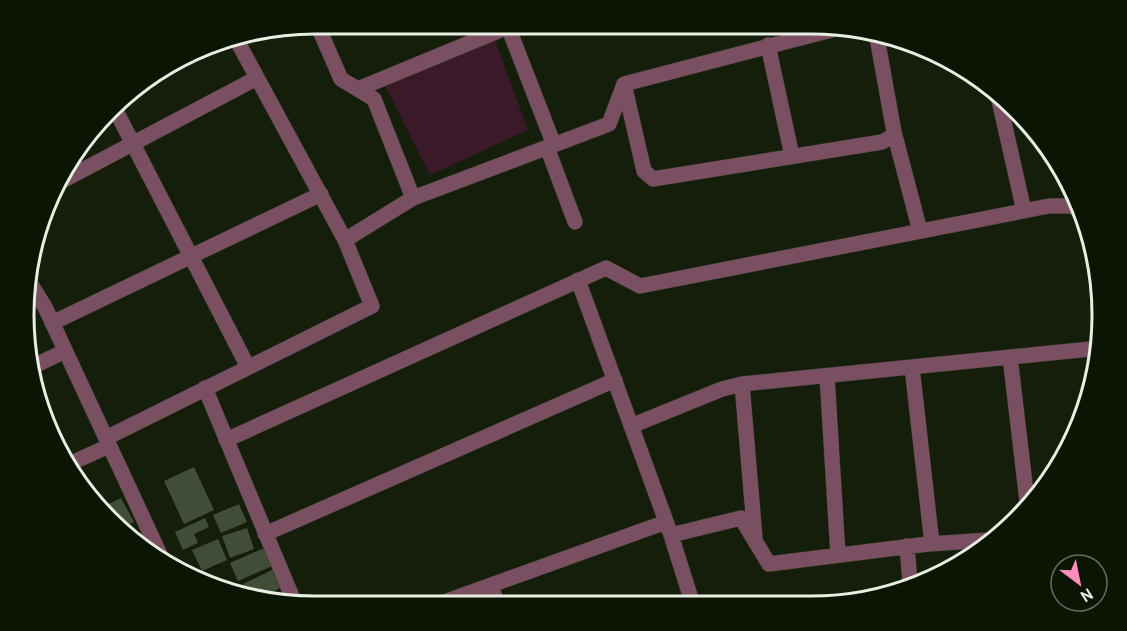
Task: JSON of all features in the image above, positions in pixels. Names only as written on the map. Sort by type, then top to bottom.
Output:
[{"type":"street","points":[[321,34],[341,80],[374,99],[413,198]]},
{"type":"street","points":[[358,89],[489,34]]},
{"type":"street","points":[[511,34],[575,222]]},
{"type":"street","points":[[624,84],[768,45],[786,34]]},
{"type":"street","points":[[878,43],[894,132],[920,231]]},
{"type":"street","points":[[75,461],[205,388],[372,306],[345,240],[239,45]]},
{"type":"street","points":[[768,45],[792,156]]},
{"type":"street","points":[[71,176],[257,78]]},
{"type":"street","points":[[345,240],[413,198],[609,124],[624,84]]},
{"type":"street","points":[[624,84],[644,171],[649,178],[882,142],[891,137],[894,132]]},
{"type":"street","points":[[1001,108],[1024,211]]},
{"type":"street","points":[[118,116],[248,367]]},
{"type":"street","points":[[52,323],[321,194]]},
{"type":"street","points":[[226,440],[606,268],[640,286],[1049,206],[1070,206]]},
{"type":"street","points":[[578,280],[669,528],[690,596]]},
{"type":"street","points":[[35,293],[52,323],[157,547]]},
{"type":"street","points":[[632,426],[722,389],[742,384],[1090,349]]},
{"type":"street","points":[[39,364],[65,351]]},
{"type":"street","points":[[1010,357],[1026,497]]},
{"type":"street","points":[[912,367],[932,544]]},
{"type":"street","points":[[827,376],[838,555]]},
{"type":"street","points":[[265,534],[615,380]]},
{"type":"street","points":[[742,384],[756,541]]},
{"type":"street","points":[[205,388],[291,595]]},
{"type":"street","points":[[461,596],[669,528],[741,518],[769,564],[907,546],[977,542]]},
{"type":"street","points":[[907,546],[910,579]]},
{"type":"street","points":[[491,585],[495,596]]},
{"type":"shaded area","points":[[493,35],[528,130],[430,175],[383,81]]},
{"type":"building","points":[[194,467],[214,510],[184,524],[164,481]]},
{"type":"building","points":[[121,498],[134,522],[128,525],[107,504]]},
{"type":"building","points":[[239,504],[247,522],[221,533],[213,515]]},
{"type":"building","points":[[205,518],[209,527],[194,534],[198,543],[183,550],[175,532]]},
{"type":"building","points":[[247,528],[254,549],[230,558],[222,536]]},
{"type":"building","points":[[218,539],[227,560],[202,571],[192,550]]},
{"type":"building","points":[[264,548],[272,566],[238,581],[230,563]]},
{"type":"building","points":[[274,569],[282,587],[271,593],[245,587],[243,584]]}]
